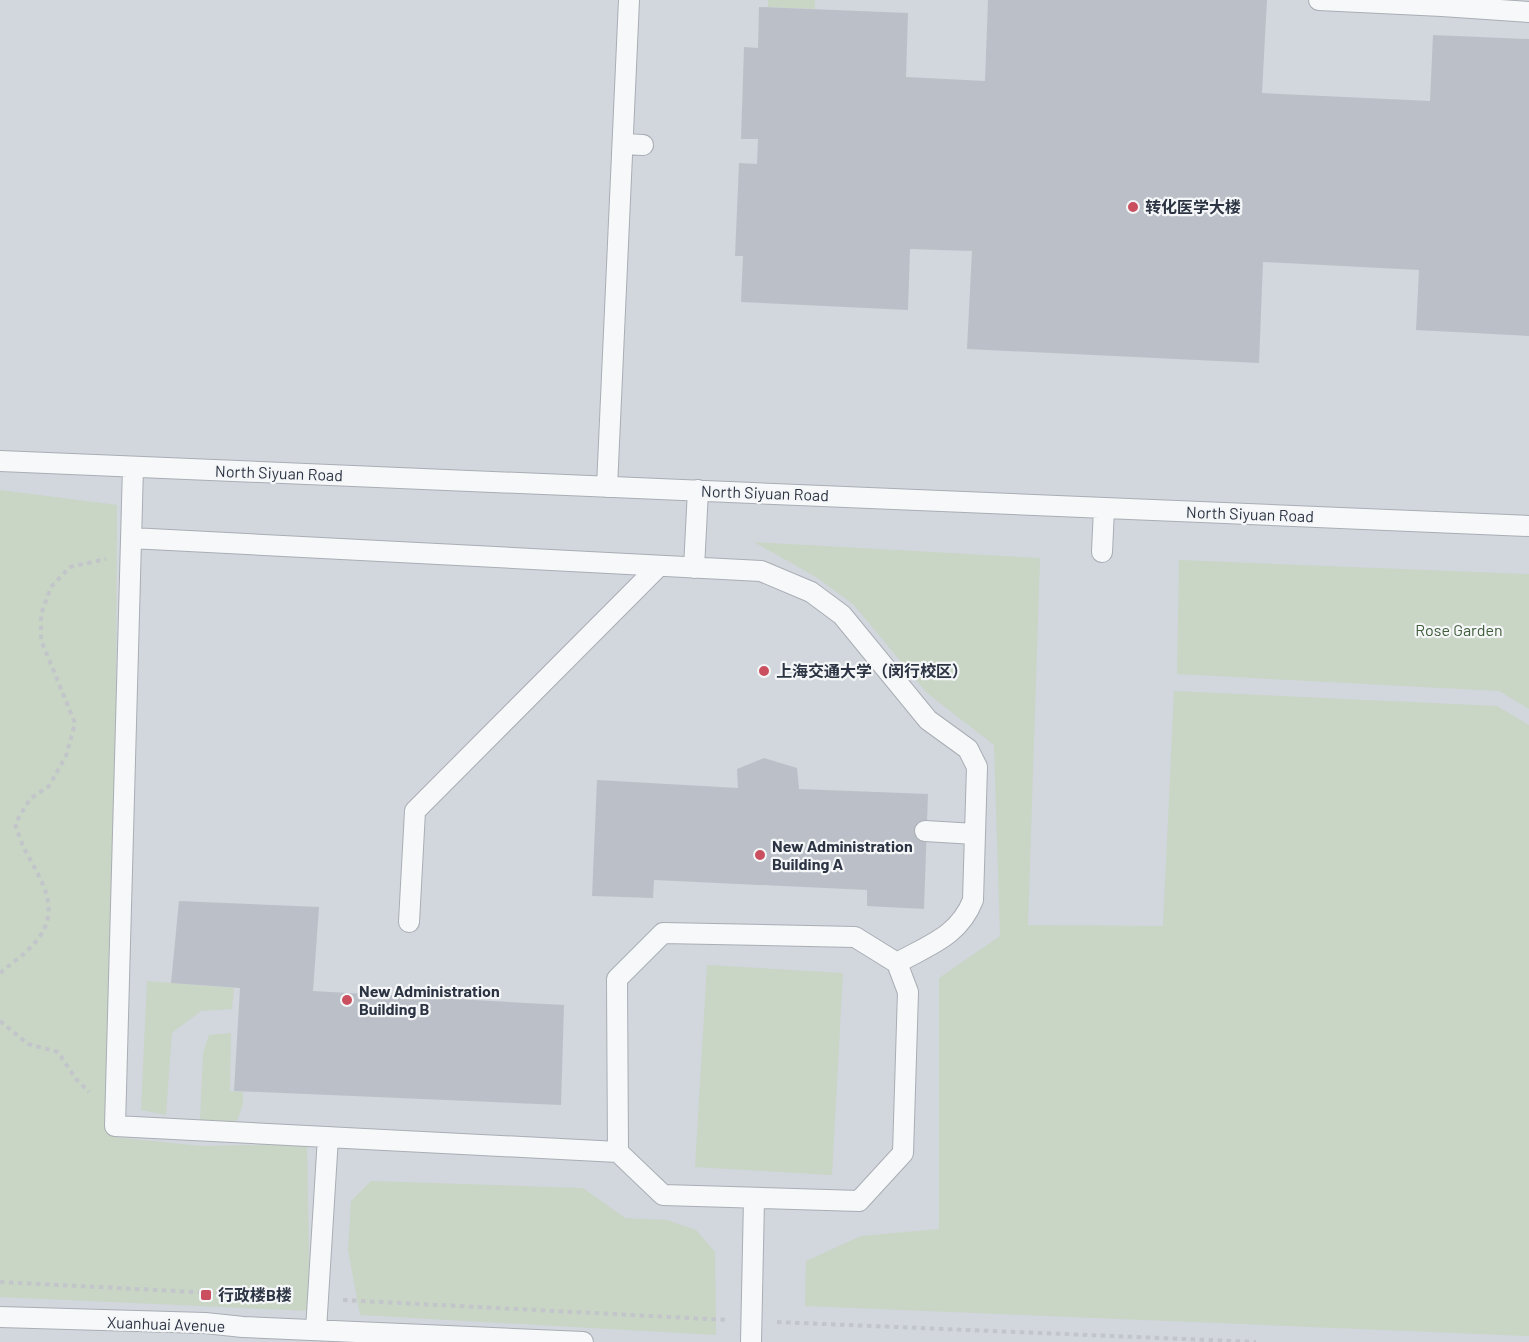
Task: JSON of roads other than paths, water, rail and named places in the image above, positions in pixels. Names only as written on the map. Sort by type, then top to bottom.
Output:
[{"type":"lane","points":[[607,486],[630,0]]},
{"type":"lane","points":[[1319,0],[1442,3],[1529,12]]},
{"type":"lane","points":[[623,144],[643,145]]},
{"type":"lane","name":"North Siyuan Road","points":[[0,461],[1529,526]]},
{"type":"lane","points":[[133,467],[116,1126],[618,1152],[663,1195],[859,1201],[903,1153],[908,992],[897,963],[855,937],[663,933],[617,979],[618,1152]]},
{"type":"lane","points":[[694,568],[698,490]]},
{"type":"lane","points":[[1102,552],[1104,508]]},
{"type":"lane","points":[[131,545],[761,571],[811,592],[842,615],[928,720],[968,749],[977,767],[973,900],[966,918],[954,931],[897,963]]},
{"type":"lane","points":[[409,922],[415,811],[659,566]]},
{"type":"lane","points":[[925,831],[975,834]]},
{"type":"lane","points":[[316,1330],[328,1137]]},
{"type":"lane","points":[[751,1342],[754,1199]]},
{"type":"lane","name":"Xuanhuai Avenue","points":[[0,1317],[205,1323],[583,1342]]},
{"type":"place","name":"转化医学大楼","points":[[1133,207]]},
{"type":"place","name":"上海交通大学（闵行校区）","points":[[764,671]]},
{"type":"place","name":"New Administration Building A","points":[[760,855]]},
{"type":"place","name":"New Administration Building B","points":[[347,1000]]},
{"type":"place","name":"行政楼B楼","points":[[206,1295]]},
{"type":"park label","name":"Rose Garden","points":[[1459,630]]}]
